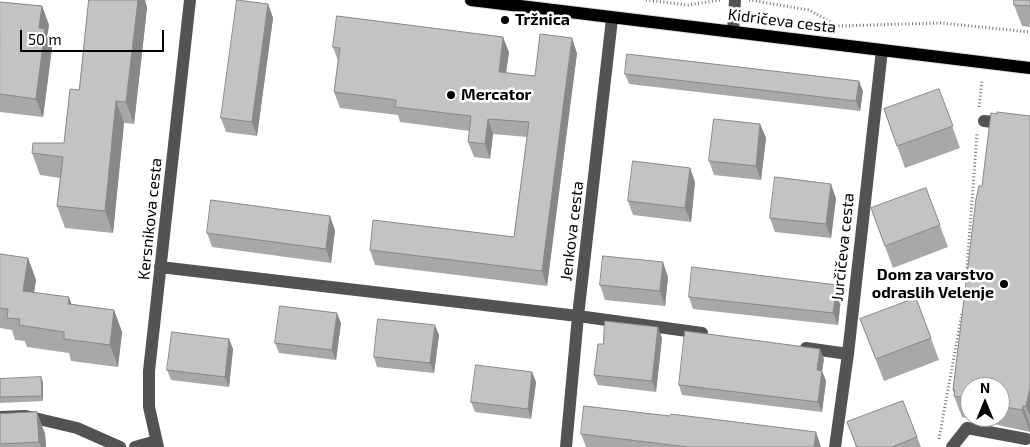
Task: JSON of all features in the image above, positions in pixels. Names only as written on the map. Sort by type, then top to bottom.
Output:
[{"type":"main road","name":"Kidričeva cesta","points":[[471,0],[612,19],[733,31],[1030,68]]},
{"type":"street","name":"Kersnikova cesta","points":[[135,447],[157,444],[149,407],[149,371],[190,0]]},
{"type":"street","points":[[733,31],[735,0]]},
{"type":"street","name":"Jenkova cesta","points":[[566,447],[578,316],[612,19]]},
{"type":"street","name":"Jurčičeva cesta","points":[[835,447],[848,354],[882,50]]},
{"type":"street","points":[[980,120],[1030,126]]},
{"type":"street","points":[[160,267],[578,316],[713,335]]},
{"type":"street","points":[[790,346],[848,354]]},
{"type":"street","points":[[0,417],[26,416],[78,428],[120,447]]},
{"type":"street","points":[[952,447],[967,428],[1026,440]]},
{"type":"path","points":[[646,0],[688,5],[724,0]]},
{"type":"path","points":[[746,0],[809,10],[838,26],[941,23],[1030,32]]},
{"type":"path","points":[[966,290],[982,80]]},
{"type":"path","points":[[938,447],[963,309]]},
{"type":"building","points":[[89,0],[138,0],[126,102],[116,101],[105,211],[57,206],[63,157],[32,153],[33,143],[64,143],[70,89],[79,90]]},
{"type":"building","points":[[237,0],[268,4],[252,122],[221,118]]},
{"type":"building","points":[[1014,0],[1030,0],[1030,6],[1014,5]]},
{"type":"building","points":[[0,2],[42,6],[39,28],[45,29],[36,99],[0,94]]},
{"type":"building","points":[[337,16],[503,37],[499,72],[535,76],[540,34],[572,38],[542,271],[370,250],[373,220],[514,237],[529,122],[488,119],[485,144],[468,142],[471,116],[395,107],[396,100],[334,92],[340,48],[333,47]]},
{"type":"building","points":[[627,54],[859,81],[856,101],[625,74]]},
{"type":"building","points":[[939,89],[953,126],[897,146],[884,109]]},
{"type":"building","name":"Dom za varstvo odraslih Velenje","points":[[997,112],[1030,116],[1030,388],[1026,406],[1023,406],[1022,410],[1010,408],[1010,377],[960,377],[960,397],[954,396],[955,390],[953,390],[976,199],[979,186],[982,186],[991,113],[997,114]]},
{"type":"building","points":[[714,119],[760,124],[756,166],[709,161]]},
{"type":"building","points":[[633,161],[690,168],[685,208],[628,201]]},
{"type":"building","points":[[775,177],[831,184],[826,224],[770,218]]},
{"type":"building","points":[[926,188],[940,225],[885,246],[871,208]]},
{"type":"building","points":[[211,200],[330,216],[326,249],[207,233]]},
{"type":"building","points":[[0,254],[28,258],[23,291],[69,297],[68,304],[114,310],[110,345],[64,339],[64,332],[19,325],[20,319],[7,318],[8,309],[0,308]]},
{"type":"building","points":[[603,256],[663,262],[660,291],[600,285]]},
{"type":"building","points":[[692,267],[837,285],[833,313],[689,297]]},
{"type":"building","points":[[916,298],[931,338],[876,359],[860,319]]},
{"type":"building","points":[[280,306],[337,313],[332,350],[275,343]]},
{"type":"building","points":[[378,319],[435,325],[430,363],[374,357]]},
{"type":"building","points":[[605,321],[658,327],[652,381],[594,375],[598,344],[603,344]]},
{"type":"building","points":[[685,331],[820,349],[817,370],[822,371],[818,402],[679,385]]},
{"type":"building","points":[[172,332],[229,339],[225,377],[167,370]]},
{"type":"building","points":[[476,365],[532,372],[528,409],[471,402]]},
{"type":"building","points":[[41,377],[42,396],[0,397],[0,379]]},
{"type":"building","points":[[903,401],[917,437],[892,447],[857,447],[847,422]]},
{"type":"building","points":[[584,406],[670,416],[671,414],[816,432],[814,447],[688,447],[581,434]]},
{"type":"building","points":[[37,412],[39,442],[0,444],[0,414]]},
{"type":"place","name":"Tržnica","points":[[505,20]]},
{"type":"place","name":"Mercator","points":[[451,95]]},
{"type":"place","name":"Dom za varstvo odraslih Velenje","points":[[1004,284]]}]
